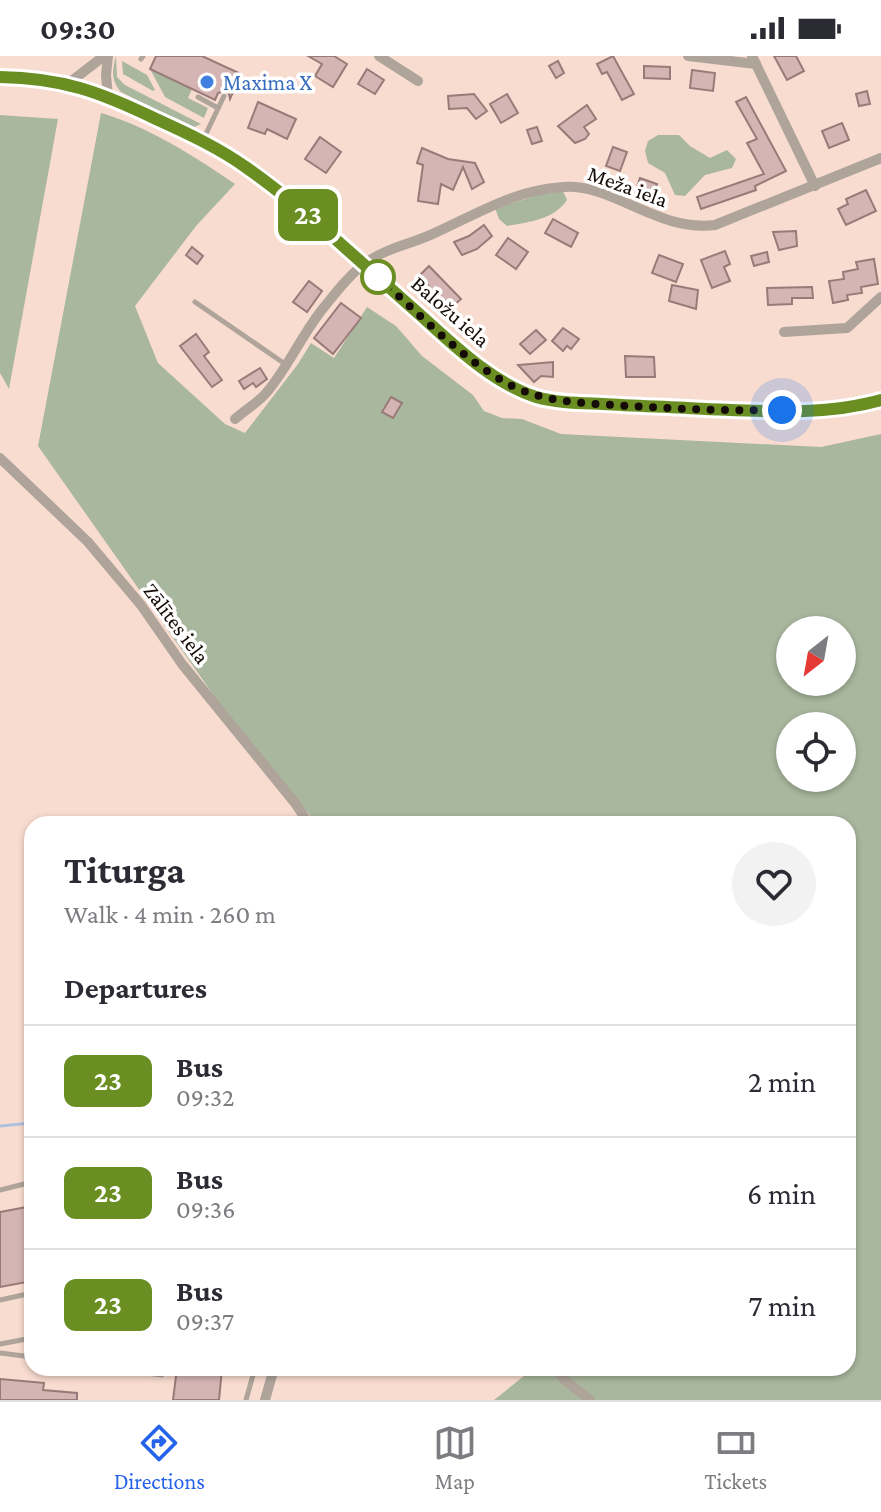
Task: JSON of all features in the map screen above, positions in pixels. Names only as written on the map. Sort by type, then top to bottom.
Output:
[{"type":"main road","name":"Baložu iela","points":[[0,77],[40,78],[69,83],[108,97],[203,141],[245,166],[320,224],[478,364],[508,384],[537,397],[577,403],[752,410],[825,408],[881,401]]},
{"type":"street","points":[[69,83],[106,56]]},
{"type":"street","points":[[106,56],[108,97]]},
{"type":"street","points":[[379,56],[418,81]]},
{"type":"street","points":[[688,56],[754,60],[815,186]]},
{"type":"street","name":"Meža iela","points":[[364,264],[482,209],[518,195],[551,188],[588,190],[672,223],[702,227],[715,225],[881,158]]},
{"type":"street","points":[[235,419],[267,392],[324,307],[364,264]]},
{"type":"street","points":[[784,332],[847,328],[881,297]]},
{"type":"street","name":"Zālītes iela","points":[[0,458],[88,542],[141,605],[182,664],[304,816]]},
{"type":"street","points":[[265,1400],[272,1376]]},
{"type":"street","points":[[561,1376],[590,1400]]},
{"type":"lane","points":[[203,141],[224,96]]},
{"type":"lane","points":[[198,97],[218,108]]},
{"type":"lane","points":[[195,302],[285,364]]},
{"type":"lane","points":[[0,1190],[24,1184]]},
{"type":"lane","points":[[0,1300],[24,1295]]},
{"type":"lane","points":[[0,1344],[24,1340]]},
{"type":"lane","points":[[0,1353],[24,1356]]},
{"type":"lane","points":[[246,1400],[253,1376]]},
{"type":"green space","points":[[116,56],[117,77],[125,85],[201,124],[192,128],[121,92],[113,75]]},
{"type":"green space","points":[[122,61],[147,75],[155,90],[123,74]]},
{"type":"green space","points":[[150,69],[192,89],[188,98],[208,108],[204,118],[165,97]]},
{"type":"green space","points":[[101,113],[154,134],[235,184],[196,226],[135,306],[158,363],[225,424],[245,433],[311,343],[334,358],[367,307],[396,326],[422,356],[473,395],[484,411],[502,418],[522,419],[561,434],[821,447],[881,434],[881,1400],[494,1400],[524,1376],[856,1376],[856,816],[311,816],[217,700],[38,446]]},
{"type":"green space","points":[[0,115],[58,119],[9,389],[0,373]]},
{"type":"green space","points":[[658,135],[679,135],[710,158],[727,150],[736,159],[732,168],[705,175],[685,196],[675,195],[665,173],[648,163],[645,151],[648,141]]},
{"type":"green space","points":[[563,191],[567,200],[562,207],[532,221],[507,226],[499,219],[495,208],[542,194]]},
{"type":"building","name":"Maxima X","points":[[156,56],[202,56],[241,74],[230,99],[224,91],[218,93],[215,100],[150,69]]},
{"type":"building","points":[[308,56],[334,56],[347,64],[333,87],[315,76],[322,64]]},
{"type":"building","points":[[613,56],[634,94],[622,100],[607,72],[602,74],[597,64]]},
{"type":"building","points":[[774,56],[796,56],[804,71],[787,80]]},
{"type":"building","points":[[558,61],[564,73],[556,78],[549,66]]},
{"type":"building","points":[[644,66],[670,67],[670,79],[644,78]]},
{"type":"building","points":[[367,69],[384,80],[375,94],[358,84]]},
{"type":"building","points":[[692,70],[715,73],[713,91],[690,88]]},
{"type":"building","points":[[867,91],[870,104],[859,106],[856,94]]},
{"type":"building","points":[[474,94],[487,111],[476,119],[467,108],[449,109],[448,96]]},
{"type":"building","points":[[507,94],[518,113],[501,123],[490,104]]},
{"type":"building","points":[[746,97],[786,171],[755,186],[756,190],[701,209],[697,197],[764,174],[747,143],[757,139],[736,102]]},
{"type":"building","points":[[258,102],[296,119],[287,139],[267,129],[265,134],[248,128]]},
{"type":"building","points":[[587,105],[596,119],[584,127],[589,134],[585,139],[575,143],[558,126]]},
{"type":"building","points":[[842,123],[849,140],[829,148],[822,131]]},
{"type":"building","points":[[537,127],[542,141],[532,144],[527,130]]},
{"type":"building","points":[[320,137],[341,152],[326,173],[305,159]]},
{"type":"building","points":[[613,147],[627,152],[620,171],[606,166]]},
{"type":"building","points":[[422,148],[448,159],[475,163],[484,182],[472,189],[463,167],[453,190],[441,184],[438,204],[418,201],[423,165],[417,163]]},
{"type":"building","points":[[640,178],[657,184],[652,197],[636,190]]},
{"type":"building","points":[[866,190],[876,211],[846,225],[838,209],[848,204],[846,199]]},
{"type":"building","points":[[553,219],[578,233],[571,247],[545,233]]},
{"type":"building","points":[[484,225],[492,236],[477,249],[462,255],[454,242]]},
{"type":"building","points":[[796,231],[797,246],[779,250],[773,232]]},
{"type":"building","points":[[508,238],[528,252],[516,269],[496,255]]},
{"type":"building","points":[[192,247],[203,256],[197,264],[186,255]]},
{"type":"building","points":[[725,251],[730,264],[724,267],[730,281],[712,288],[701,260]]},
{"type":"building","points":[[767,252],[769,262],[754,266],[751,256]]},
{"type":"building","points":[[659,255],[683,264],[676,282],[652,273]]},
{"type":"building","points":[[874,259],[878,284],[861,287],[862,293],[847,295],[848,300],[833,303],[829,281],[844,279],[843,272],[858,269],[856,262]]},
{"type":"building","points":[[429,266],[461,299],[450,309],[419,276]]},
{"type":"building","points":[[309,281],[322,291],[307,312],[293,302]]},
{"type":"building","points":[[672,285],[698,290],[696,309],[669,301]]},
{"type":"building","points":[[812,287],[813,298],[792,298],[792,304],[768,305],[767,288]]},
{"type":"building","points":[[341,303],[361,318],[333,354],[314,338]]},
{"type":"building","points":[[563,328],[579,339],[571,349],[567,346],[563,351],[552,341]]},
{"type":"building","points":[[536,330],[546,340],[530,354],[520,344]]},
{"type":"building","points":[[196,334],[209,352],[204,356],[222,380],[212,387],[180,346]]},
{"type":"building","points":[[625,356],[654,357],[655,377],[626,377]]},
{"type":"building","points":[[553,362],[553,377],[541,376],[534,382],[518,365]]},
{"type":"building","points":[[260,368],[267,379],[256,387],[253,383],[244,389],[239,381]]},
{"type":"building","points":[[391,397],[402,403],[393,418],[382,412]]},
{"type":"building","points":[[24,1208],[24,1282],[0,1287],[0,1212]]},
{"type":"building","points":[[176,1376],[221,1376],[219,1400],[173,1400]]},
{"type":"building","points":[[0,1379],[44,1383],[43,1390],[77,1393],[77,1400],[0,1400]]},
{"type":"waterway","points":[[0,1126],[24,1124]]},
{"type":"bus line","name":"23","points":[[0,77],[40,78],[69,83],[108,97],[203,141],[245,166],[320,224],[478,364],[508,384],[537,397],[577,403],[752,410],[865,405],[881,400]]},
{"type":"place","name":"Maxima X","points":[[207,82]]},
{"type":"route","points":[[378,277],[478,364],[508,384],[537,397],[644,407],[782,410]]}]
